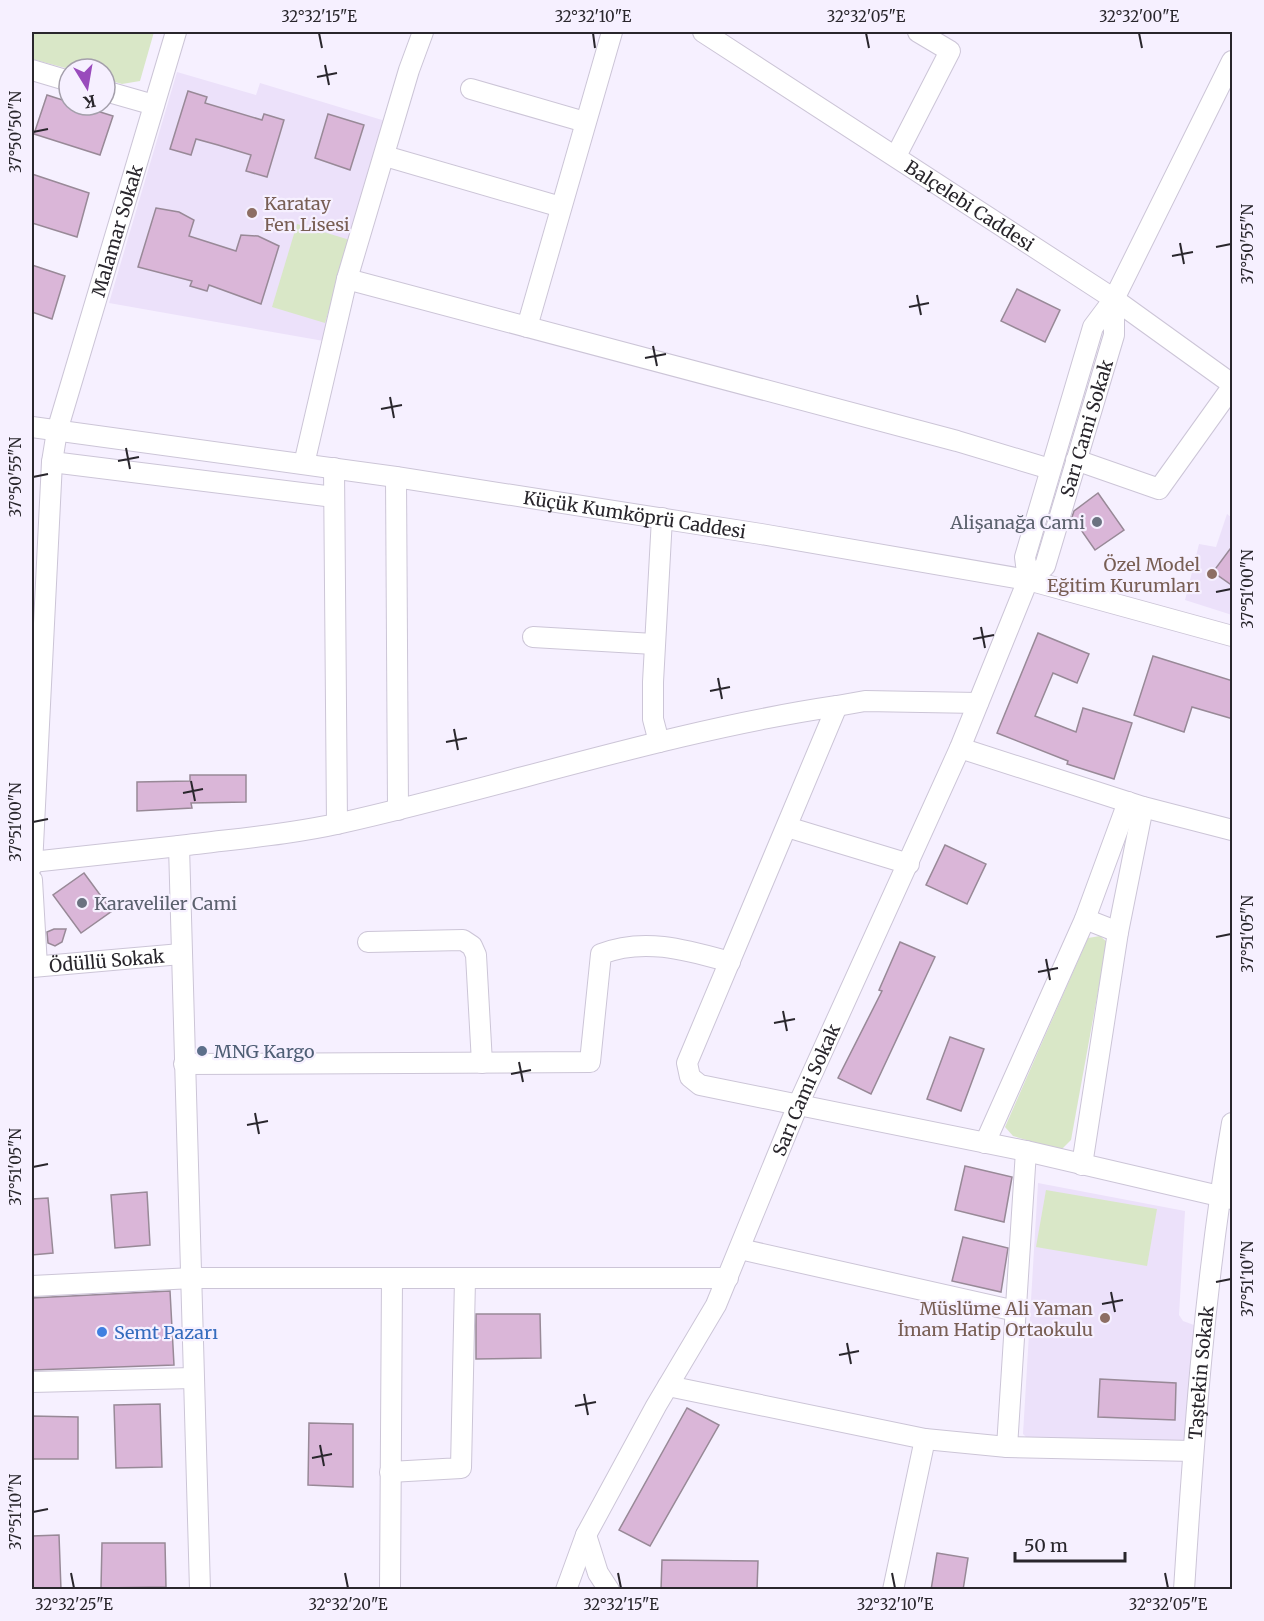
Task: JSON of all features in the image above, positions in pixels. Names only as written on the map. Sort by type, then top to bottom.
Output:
[{"type":"street","name":"Malamar Sokak","points":[[32,864],[32,803],[52,462],[57,431],[176,32]]},
{"type":"street","points":[[304,464],[347,279],[409,70],[423,32]]},
{"type":"street","points":[[527,327],[612,32]]},
{"type":"street","name":"Balçelebi Caddesi","points":[[703,32],[1114,299],[1233,386]]},
{"type":"street","points":[[896,156],[950,51],[918,32]]},
{"type":"street","name":"Sarı Cami Sokak","points":[[1028,580],[1025,557],[1093,327],[1114,299],[1233,61]]},
{"type":"street","points":[[32,70],[57,77]]},
{"type":"street","points":[[471,89],[585,122]]},
{"type":"street","points":[[117,94],[154,105]]},
{"type":"street","points":[[385,156],[561,207]]},
{"type":"street","points":[[347,279],[957,441],[1050,470]]},
{"type":"street","name":"Sarı Cami Sokak","points":[[566,1590],[586,1535],[668,1386],[716,1305],[798,1106],[960,748],[1028,580],[1045,566],[1114,334],[1114,299]]},
{"type":"street","points":[[1077,460],[1159,489],[1233,386]]},
{"type":"street","name":"Küçük Kumköprü Caddesi","points":[[32,427],[396,477],[662,518],[1028,580],[1233,636]]},
{"type":"street","points":[[52,462],[334,497]]},
{"type":"street","points":[[334,468],[337,824]]},
{"type":"street","points":[[396,477],[399,810]]},
{"type":"street","points":[[659,742],[653,719],[654,644],[662,518]]},
{"type":"street","points":[[533,636],[654,644]]},
{"type":"street","points":[[32,864],[337,824],[659,742],[790,713],[865,701],[978,703]]},
{"type":"street","points":[[837,706],[687,1063],[690,1077],[700,1085],[1026,1151],[1226,1198]]},
{"type":"street","points":[[960,748],[1135,804],[1233,830]]},
{"type":"street","points":[[985,1143],[1135,804]]},
{"type":"street","points":[[1082,1165],[1135,804]]},
{"type":"street","points":[[787,827],[909,864]]},
{"type":"street","points":[[178,846],[193,1278],[193,1378],[200,1590]]},
{"type":"street","points":[[32,880],[34,966]]},
{"type":"street","points":[[1084,919],[1118,932]]},
{"type":"street","points":[[368,942],[462,940],[472,946],[477,955],[482,1063]]},
{"type":"street","points":[[184,1064],[590,1062],[601,954],[621,946],[676,947],[730,962]]},
{"type":"street","name":"Ödüllü Sokak","points":[[34,966],[181,954]]},
{"type":"street","name":"Taştekin Sokak","points":[[1184,1590],[1192,1451],[1226,1198],[1233,1123]]},
{"type":"street","points":[[1007,1447],[1026,1151]]},
{"type":"street","points":[[740,1249],[1016,1311]]},
{"type":"street","points":[[32,1286],[193,1278],[728,1278]]},
{"type":"street","points":[[390,1590],[392,1278]]},
{"type":"street","points":[[390,1472],[461,1468],[465,1279]]},
{"type":"street","points":[[32,1382],[193,1378]]},
{"type":"street","points":[[668,1386],[925,1439],[1007,1447],[1192,1451]]},
{"type":"street","points":[[893,1590],[925,1439]]},
{"type":"street","points":[[586,1535],[598,1574],[609,1590]]},
{"type":"shaded area","name":"Karatay Fen Lisesi","points":[[177,72],[256,95],[260,83],[392,123],[335,343],[109,303]]},
{"type":"shaded area","name":"Özel Model Eğitim Kurumları","points":[[1227,514],[1232,518],[1232,615],[1185,600],[1199,544],[1216,547]]},
{"type":"shaded area","name":"Müslüme Ali Yaman İmam Hatip Ortaokulu","points":[[1038,1183],[1185,1211],[1179,1315],[1183,1321],[1194,1325],[1188,1436],[1176,1447],[1031,1442],[1023,1434]]},
{"type":"green space","points":[[32,32],[154,32],[140,81],[117,83],[117,57],[57,57],[57,66],[32,59]]},
{"type":"green space","points":[[297,224],[350,240],[325,323],[272,307]]},
{"type":"green space","points":[[1100,936],[1107,942],[1071,1140],[1061,1150],[1013,1136],[1005,1127],[1088,938]]},
{"type":"green space","points":[[1046,1190],[1157,1209],[1147,1266],[1036,1247]]},
{"type":"building","points":[[188,91],[207,97],[205,103],[262,120],[264,114],[284,120],[267,177],[246,171],[251,155],[218,145],[196,139],[191,155],[170,149]]},
{"type":"building","points":[[47,95],[57,98],[57,117],[113,117],[100,155],[34,134]]},
{"type":"building","points":[[328,114],[364,125],[350,170],[315,158]]},
{"type":"building","points":[[32,174],[89,193],[77,237],[32,223]]},
{"type":"building","points":[[156,208],[179,212],[194,220],[189,236],[236,251],[241,235],[258,236],[279,246],[261,304],[209,285],[207,291],[190,286],[192,281],[138,267]]},
{"type":"building","points":[[32,265],[65,276],[52,319],[32,312]]},
{"type":"building","points":[[1017,289],[1060,310],[1045,342],[1001,321]]},
{"type":"building","name":"Alişanağa Cami","points":[[1098,493],[1124,530],[1095,550],[1072,517],[1074,511]]},
{"type":"building","points":[[1233,545],[1233,586],[1213,572]]},
{"type":"building","points":[[1038,633],[1089,654],[1077,683],[1053,673],[1035,716],[1076,732],[1083,708],[1132,723],[1114,779],[1067,764],[1068,761],[997,733]]},
{"type":"building","points":[[1153,656],[1233,681],[1233,719],[1192,707],[1184,732],[1134,715]]},
{"type":"building","points":[[190,775],[246,775],[246,802],[191,803],[192,808],[137,811],[137,782],[190,781]]},
{"type":"building","points":[[945,845],[986,864],[967,904],[926,885]]},
{"type":"building","name":"Karaveliler Cami","points":[[84,873],[112,911],[81,933],[53,895]]},
{"type":"building","points":[[54,929],[66,929],[62,942],[55,946],[48,943],[47,932]]},
{"type":"building","points":[[900,942],[935,957],[871,1094],[838,1078],[882,991],[879,990]]},
{"type":"building","points":[[950,1037],[984,1049],[961,1111],[927,1099]]},
{"type":"building","points":[[965,1166],[1012,1177],[1004,1222],[955,1210]]},
{"type":"building","points":[[147,1192],[150,1245],[115,1248],[111,1195]]},
{"type":"building","points":[[48,1198],[53,1253],[32,1255],[32,1199]]},
{"type":"building","points":[[963,1237],[1008,1248],[1001,1292],[952,1281]]},
{"type":"building","name":"Semt Pazarı","points":[[170,1291],[174,1365],[32,1370],[32,1298]]},
{"type":"building","points":[[476,1314],[540,1314],[541,1358],[476,1359]]},
{"type":"building","points":[[1100,1379],[1176,1383],[1175,1420],[1098,1417]]},
{"type":"building","points":[[160,1404],[162,1467],[116,1468],[114,1405]]},
{"type":"building","points":[[687,1408],[719,1425],[650,1546],[619,1530]]},
{"type":"building","points":[[32,1416],[78,1417],[78,1459],[32,1459]]},
{"type":"building","points":[[309,1423],[353,1424],[353,1487],[308,1485]]},
{"type":"building","points":[[59,1535],[61,1590],[32,1590],[32,1536]]},
{"type":"building","points":[[102,1543],[165,1543],[166,1587],[101,1588]]},
{"type":"building","points":[[937,1553],[968,1558],[963,1590],[931,1590]]},
{"type":"building","points":[[662,1560],[758,1561],[757,1590],[661,1590]]},
{"type":"place","name":"Karatay Fen Lisesi","points":[[252,213]]},
{"type":"place","name":"Alişanağa Cami","points":[[1097,522]]},
{"type":"place","name":"Özel Model Eğitim Kurumları","points":[[1212,574]]},
{"type":"place","name":"Karaveliler Cami","points":[[82,903]]},
{"type":"place","name":"MNG Kargo","points":[[202,1051]]},
{"type":"place","name":"Müslüme Ali Yaman İmam Hatip Ortaokulu","points":[[1105,1318]]},
{"type":"place","name":"Semt Pazarı","points":[[102,1332]]}]
